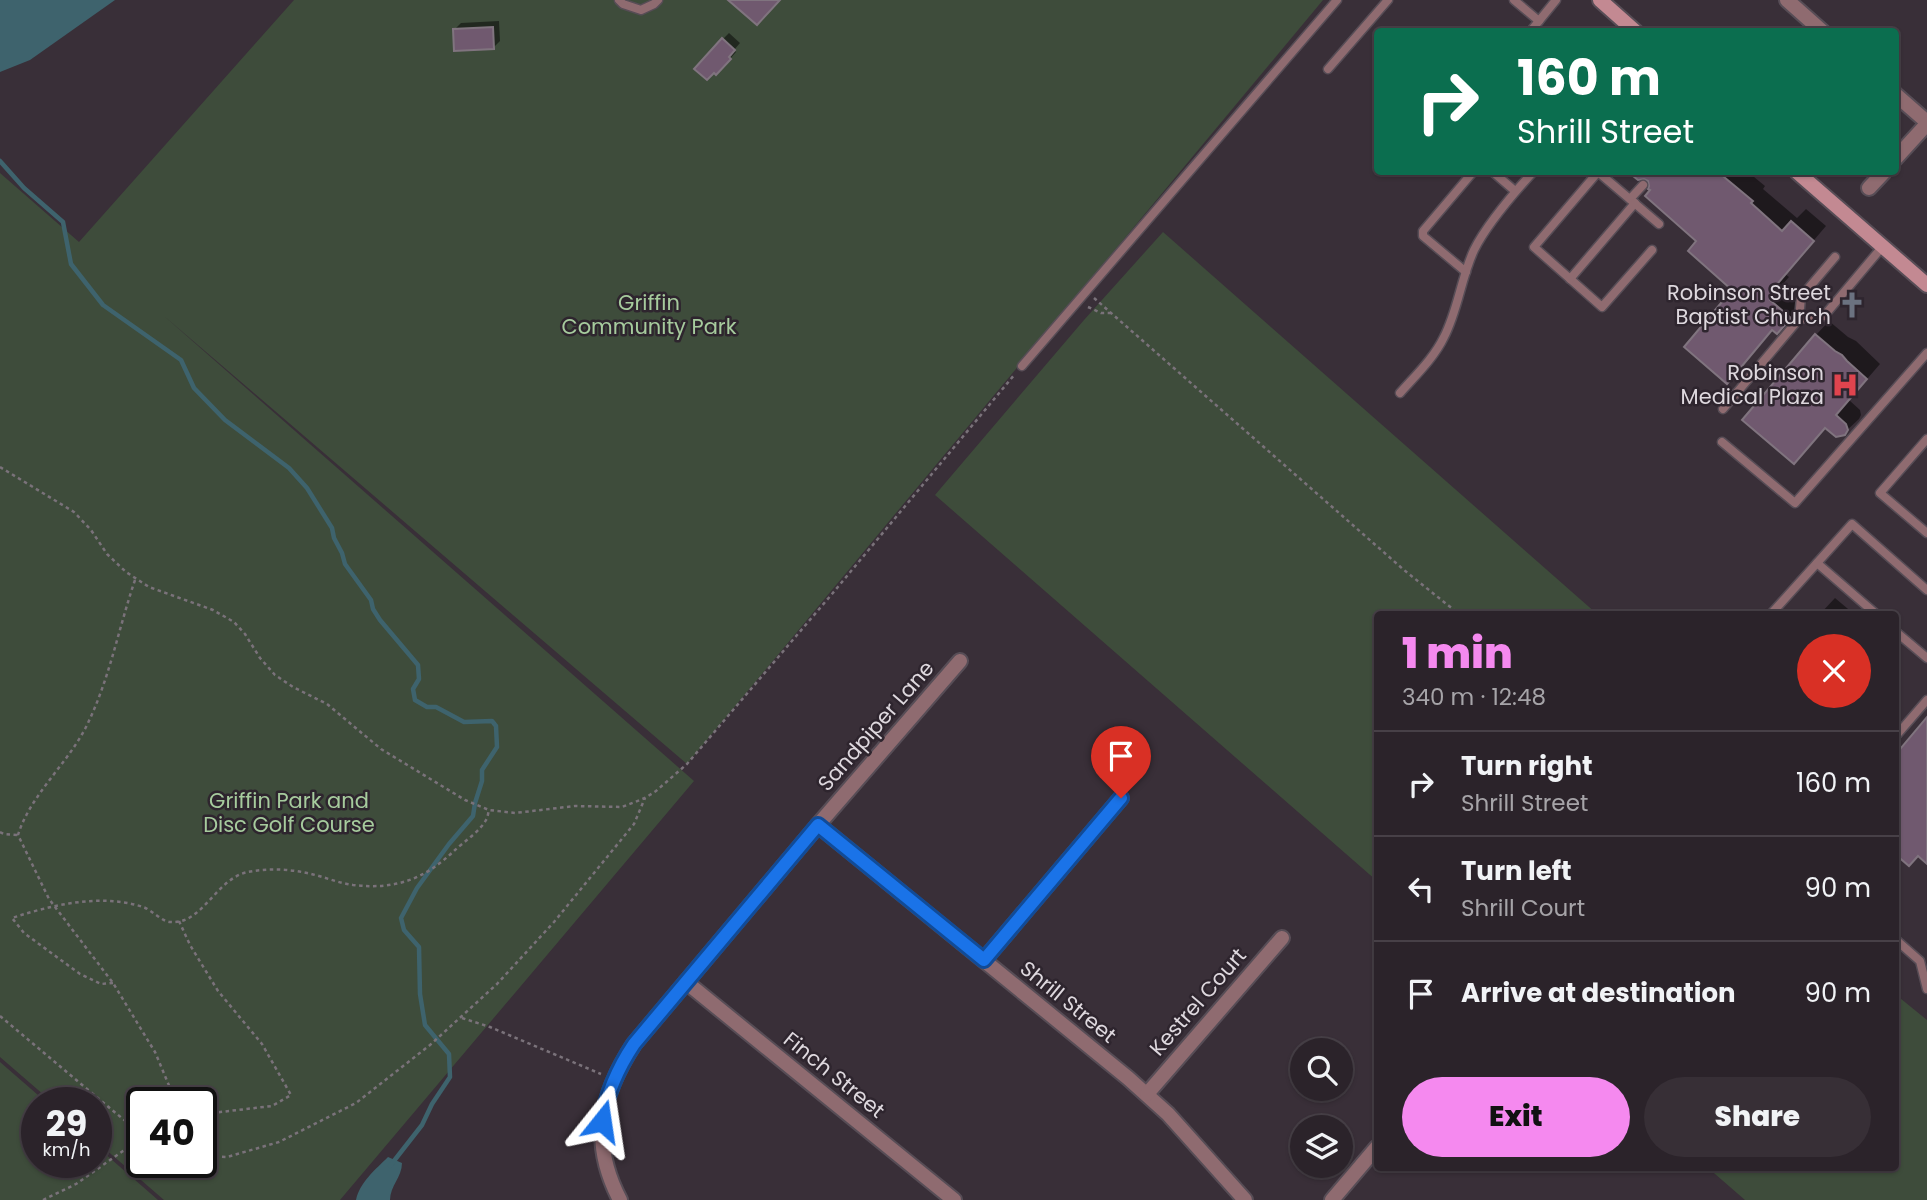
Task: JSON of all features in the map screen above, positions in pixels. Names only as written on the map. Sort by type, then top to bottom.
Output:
[{"type":"main road","points":[[1600,0],[1632,28]]},
{"type":"main road","points":[[1800,175],[1927,285]]},
{"type":"street","points":[[1787,0],[1818,28]]},
{"type":"street","points":[[1899,98],[1927,123],[1899,154]]},
{"type":"street","points":[[1869,188],[1881,175]]},
{"type":"street","name":"Sandpiper Lane","points":[[620,1200],[612,1184],[602,1144],[602,1121],[614,1079],[634,1044],[960,661]]},
{"type":"street","points":[[984,960],[1121,798]]},
{"type":"street","name":"Shrill Street","points":[[818,825],[1147,1094],[1245,1200]]},
{"type":"street","name":"Kestrel Court","points":[[1147,1094],[1282,938]]},
{"type":"street","name":"Finch Street","points":[[687,982],[954,1200]]},
{"type":"street","points":[[1332,1200],[1374,1151]]},
{"type":"lane","points":[[619,0],[641,10],[658,0]]},
{"type":"lane","points":[[1022,366],[1337,0]]},
{"type":"lane","points":[[1328,69],[1388,0]]},
{"type":"lane","points":[[1514,0],[1539,21]]},
{"type":"lane","points":[[1533,28],[1556,0]]},
{"type":"lane","points":[[1465,272],[1423,236],[1423,231],[1470,175]]},
{"type":"lane","points":[[1497,175],[1516,191]]},
{"type":"lane","points":[[1400,393],[1444,338],[1459,298],[1465,272],[1481,238],[1530,175]]},
{"type":"lane","points":[[1595,175],[1534,247],[1602,307],[1652,250]]},
{"type":"lane","points":[[1602,175],[1659,224]]},
{"type":"lane","points":[[1570,279],[1643,185]]},
{"type":"lane","points":[[1799,319],[1824,316],[1883,246]]},
{"type":"lane","points":[[1723,409],[1799,319],[1801,297],[1835,257]]},
{"type":"lane","points":[[1722,442],[1794,503],[1927,353]]},
{"type":"lane","points":[[1927,439],[1880,493],[1927,533]]},
{"type":"lane","points":[[1774,611],[1852,524],[1927,590]]},
{"type":"lane","points":[[1817,563],[1873,611]]},
{"type":"lane","points":[[1899,634],[1927,659]]},
{"type":"lane","points":[[1899,732],[1927,700]]},
{"type":"lane","points":[[1899,943],[1920,961],[1927,989]]},
{"type":"path","points":[[1086,292],[1395,562],[1455,611]]},
{"type":"path","points":[[1077,302],[1101,313],[1111,313]]},
{"type":"path","points":[[0,467],[74,512],[91,530],[112,560],[135,579],[149,587],[213,610],[234,622],[275,675],[327,704],[381,749],[478,807],[516,813],[575,806],[622,807],[645,799],[675,776],[832,594],[1022,366]]},
{"type":"path","points":[[135,579],[110,667],[85,729],[23,819],[18,835],[49,899],[113,983],[155,1052],[170,1087]]},
{"type":"path","points":[[217,1157],[227,1157],[279,1142],[356,1103],[430,1045],[497,984],[554,922],[634,824],[645,799]]},
{"type":"path","points":[[113,983],[101,984],[80,974],[24,933],[12,918],[55,907],[113,900],[144,907],[169,922],[188,920],[226,881],[245,872],[269,869],[305,872],[352,885],[388,886],[418,878],[443,861],[486,821],[489,810]]},
{"type":"path","points":[[0,832],[18,835]]},
{"type":"path","points":[[179,921],[218,991],[262,1044],[291,1095],[272,1105],[217,1113]]},
{"type":"path","points":[[0,1016],[126,1122]]},
{"type":"path","points":[[461,1018],[490,1027],[614,1079]]},
{"type":"path","points":[[43,1200],[76,1184],[126,1150]]},
{"type":"green space","points":[[294,0],[1323,0],[687,764],[164,316],[694,781],[340,1200],[164,1200],[139,1178],[217,1178],[217,1087],[126,1087],[126,1167],[112,1155],[112,1087],[35,1087],[0,1057],[0,173],[79,242]]},
{"type":"green space","points":[[1163,232],[1594,611],[1374,611],[1374,878],[935,495]]},
{"type":"green space","points":[[1899,997],[1927,1020],[1927,1200],[1745,1200],[1712,1171],[1899,1171]]},
{"type":"green space","points":[[0,1062],[29,1087],[21,1087],[21,1178],[112,1178],[112,1160],[126,1172],[126,1178],[133,1178],[158,1200],[0,1200]]},
{"type":"water","points":[[0,0],[115,0],[30,60],[0,72]]},
{"type":"water","points":[[388,1157],[402,1163],[390,1200],[356,1200],[364,1182]]},
{"type":"building","points":[[728,0],[780,0],[757,25]]},
{"type":"building","points":[[493,27],[494,49],[454,51],[453,29]]},
{"type":"building","points":[[722,38],[735,50],[729,57],[731,59],[716,75],[714,73],[707,80],[694,69]]},
{"type":"building","points":[[1632,175],[1722,175],[1753,201],[1751,203],[1782,231],[1791,221],[1814,241],[1773,289],[1777,292],[1770,300],[1791,318],[1777,334],[1772,330],[1727,384],[1684,347],[1732,290],[1688,251],[1696,241],[1645,196],[1650,190],[1648,181],[1638,180]]},
{"type":"building","points":[[1815,334],[1867,379],[1836,415],[1846,424],[1848,430],[1845,435],[1836,437],[1825,428],[1794,464],[1742,420]]},
{"type":"building","points":[[1927,717],[1927,864],[1918,856],[1909,866],[1899,857],[1899,750]]},
{"type":"waterway","points":[[0,161],[24,188],[63,222],[71,264],[103,305],[181,360],[194,388],[225,420],[289,468],[307,488],[332,528],[345,564],[371,600],[373,609],[418,665],[419,679],[413,689],[415,700],[427,707],[436,707],[464,722],[492,721],[496,726],[497,747],[482,770],[482,781],[473,816],[417,888],[401,918],[404,930],[419,947],[420,994],[425,1025],[449,1054],[450,1077],[422,1125],[390,1166]]},
{"type":"place","name":"Robinson Street Baptist Church","points":[[1852,305]]},
{"type":"place","name":"Robinson Medical Plaza","points":[[1845,385]]},
{"type":"route","points":[[602,1121],[614,1079],[634,1044],[818,825],[984,960],[1121,798]]},
{"type":"park label","name":"Griffin Community Park","points":[[649,315]]},
{"type":"park label","name":"Griffin Park and Disc Golf Course","points":[[289,813]]}]
